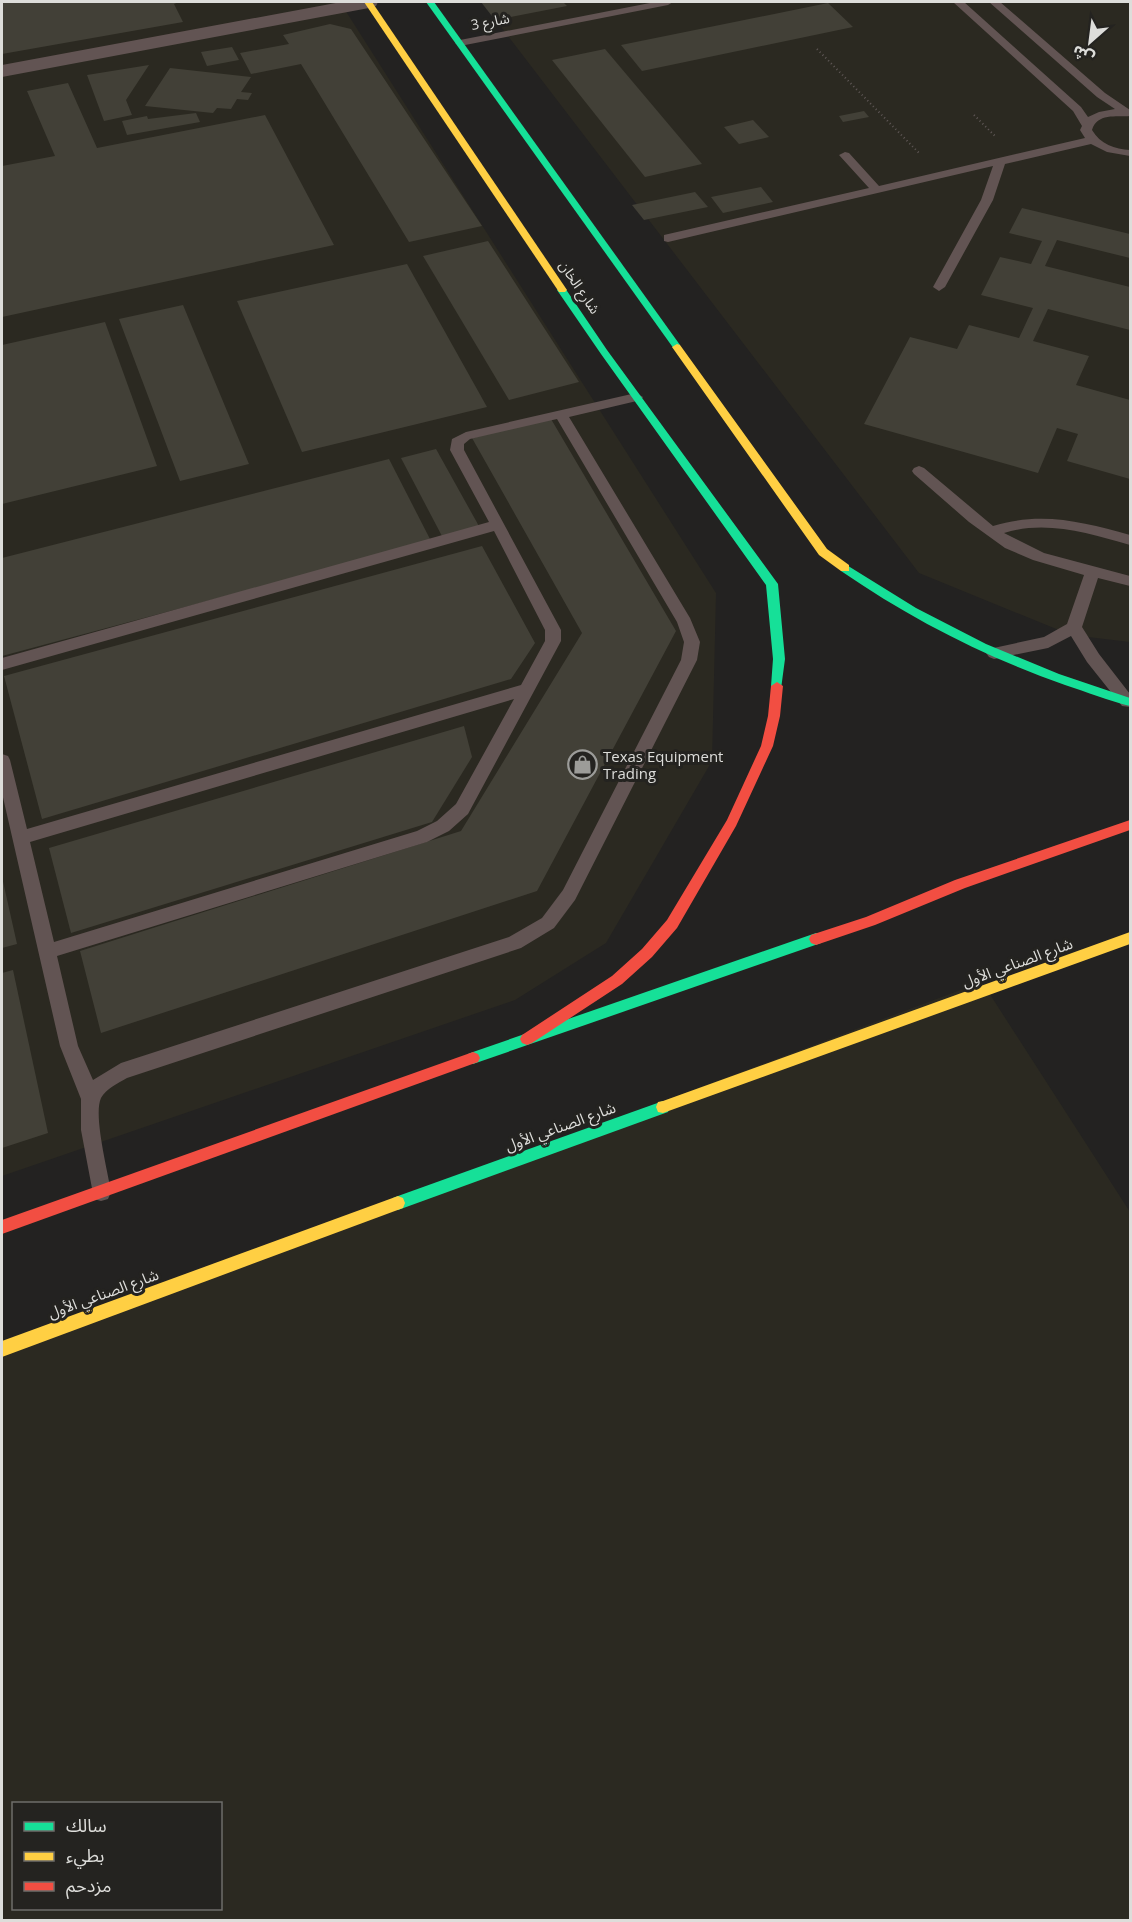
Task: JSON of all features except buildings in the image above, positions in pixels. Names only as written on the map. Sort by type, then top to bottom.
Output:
[{"type":"main road","name":"شارع الخان","points":[[368,2],[636,397],[772,584],[779,659],[774,716],[767,746],[732,822],[672,924],[647,953],[617,980],[527,1040]]},
{"type":"main road","points":[[430,2],[823,552],[892,601],[992,653],[1046,675],[1129,702]]},
{"type":"main road","points":[[2,1227],[527,1040],[870,921],[960,884],[1131,825]]},
{"type":"main road","name":"شارع الصناعي الأول","points":[[2,1349],[469,1177],[1131,938]]},
{"type":"street","points":[[2,71],[368,2]]},
{"type":"lane","name":"شارع 3","points":[[460,43],[668,2]]},
{"type":"lane","points":[[958,2],[1077,109],[1087,124]]},
{"type":"lane","points":[[994,2],[1101,95],[1129,113]]},
{"type":"lane","points":[[1129,113],[1102,114],[1092,119],[1087,124],[1086,130],[1092,140],[1113,151],[1131,153]]},
{"type":"lane","points":[[668,238],[1092,140]]},
{"type":"lane","points":[[845,155],[877,190]]},
{"type":"lane","points":[[939,287],[987,200],[1000,162]]},
{"type":"lane","points":[[46,952],[434,832],[455,818],[549,651],[553,640],[553,630],[457,450],[457,442],[466,436],[636,397]]},
{"type":"lane","points":[[101,1192],[89,1110],[91,1099],[108,1078],[121,1071],[515,943],[548,923],[560,910],[689,660],[692,642],[685,622],[561,414]]},
{"type":"lane","points":[[919,471],[991,532],[1025,551],[1131,581]]},
{"type":"lane","points":[[991,532],[1021,522],[1052,520],[1131,540]]},
{"type":"lane","points":[[2,664],[496,525]]},
{"type":"lane","points":[[992,653],[1048,642],[1074,627],[1093,570]]},
{"type":"lane","points":[[1074,627],[1082,643],[1129,702]]},
{"type":"lane","points":[[20,838],[527,689]]},
{"type":"lane","points":[[2,760],[69,1046],[91,1099]]},
{"type":"path","points":[[817,49],[920,154]]},
{"type":"path","points":[[974,115],[995,136],[992,137]]},
{"type":"path","points":[[909,156],[929,151]]},
{"type":"shaded area","points":[[2,2],[340,2],[716,593],[712,761],[606,943],[515,1000],[2,1176]]},
{"type":"shaded area","points":[[482,2],[1130,2],[1130,642],[1071,635],[919,573]]},
{"type":"shaded area","points":[[982,982],[1130,1212],[1130,1920],[2,1920],[2,1348]]},
{"type":"traffic: fast","points":[[430,2],[677,347]]},
{"type":"traffic: fast","points":[[562,290],[604,352],[772,584],[779,659],[777,686]]},
{"type":"traffic: fast","points":[[845,568],[912,611],[982,647],[1055,677],[1130,702]]},
{"type":"traffic: fast","points":[[473,1058],[816,939]]},
{"type":"traffic: fast","points":[[398,1203],[663,1107]]},
{"type":"traffic: slow","points":[[368,2],[562,290]]},
{"type":"traffic: slow","points":[[677,347],[823,552],[845,568]]},
{"type":"traffic: slow","points":[[663,1107],[1130,938]]},
{"type":"traffic: slow","points":[[2,1349],[398,1203]]},
{"type":"traffic: jam","points":[[527,1039],[617,980],[647,953],[672,924],[732,822],[767,746],[774,716],[777,686]]},
{"type":"traffic: jam","points":[[816,939],[870,921],[960,884],[1130,825]]},
{"type":"traffic: jam","points":[[2,1227],[473,1058]]},
{"type":"place","name":"Texas Equipment Trading","points":[[582,765]]}]
